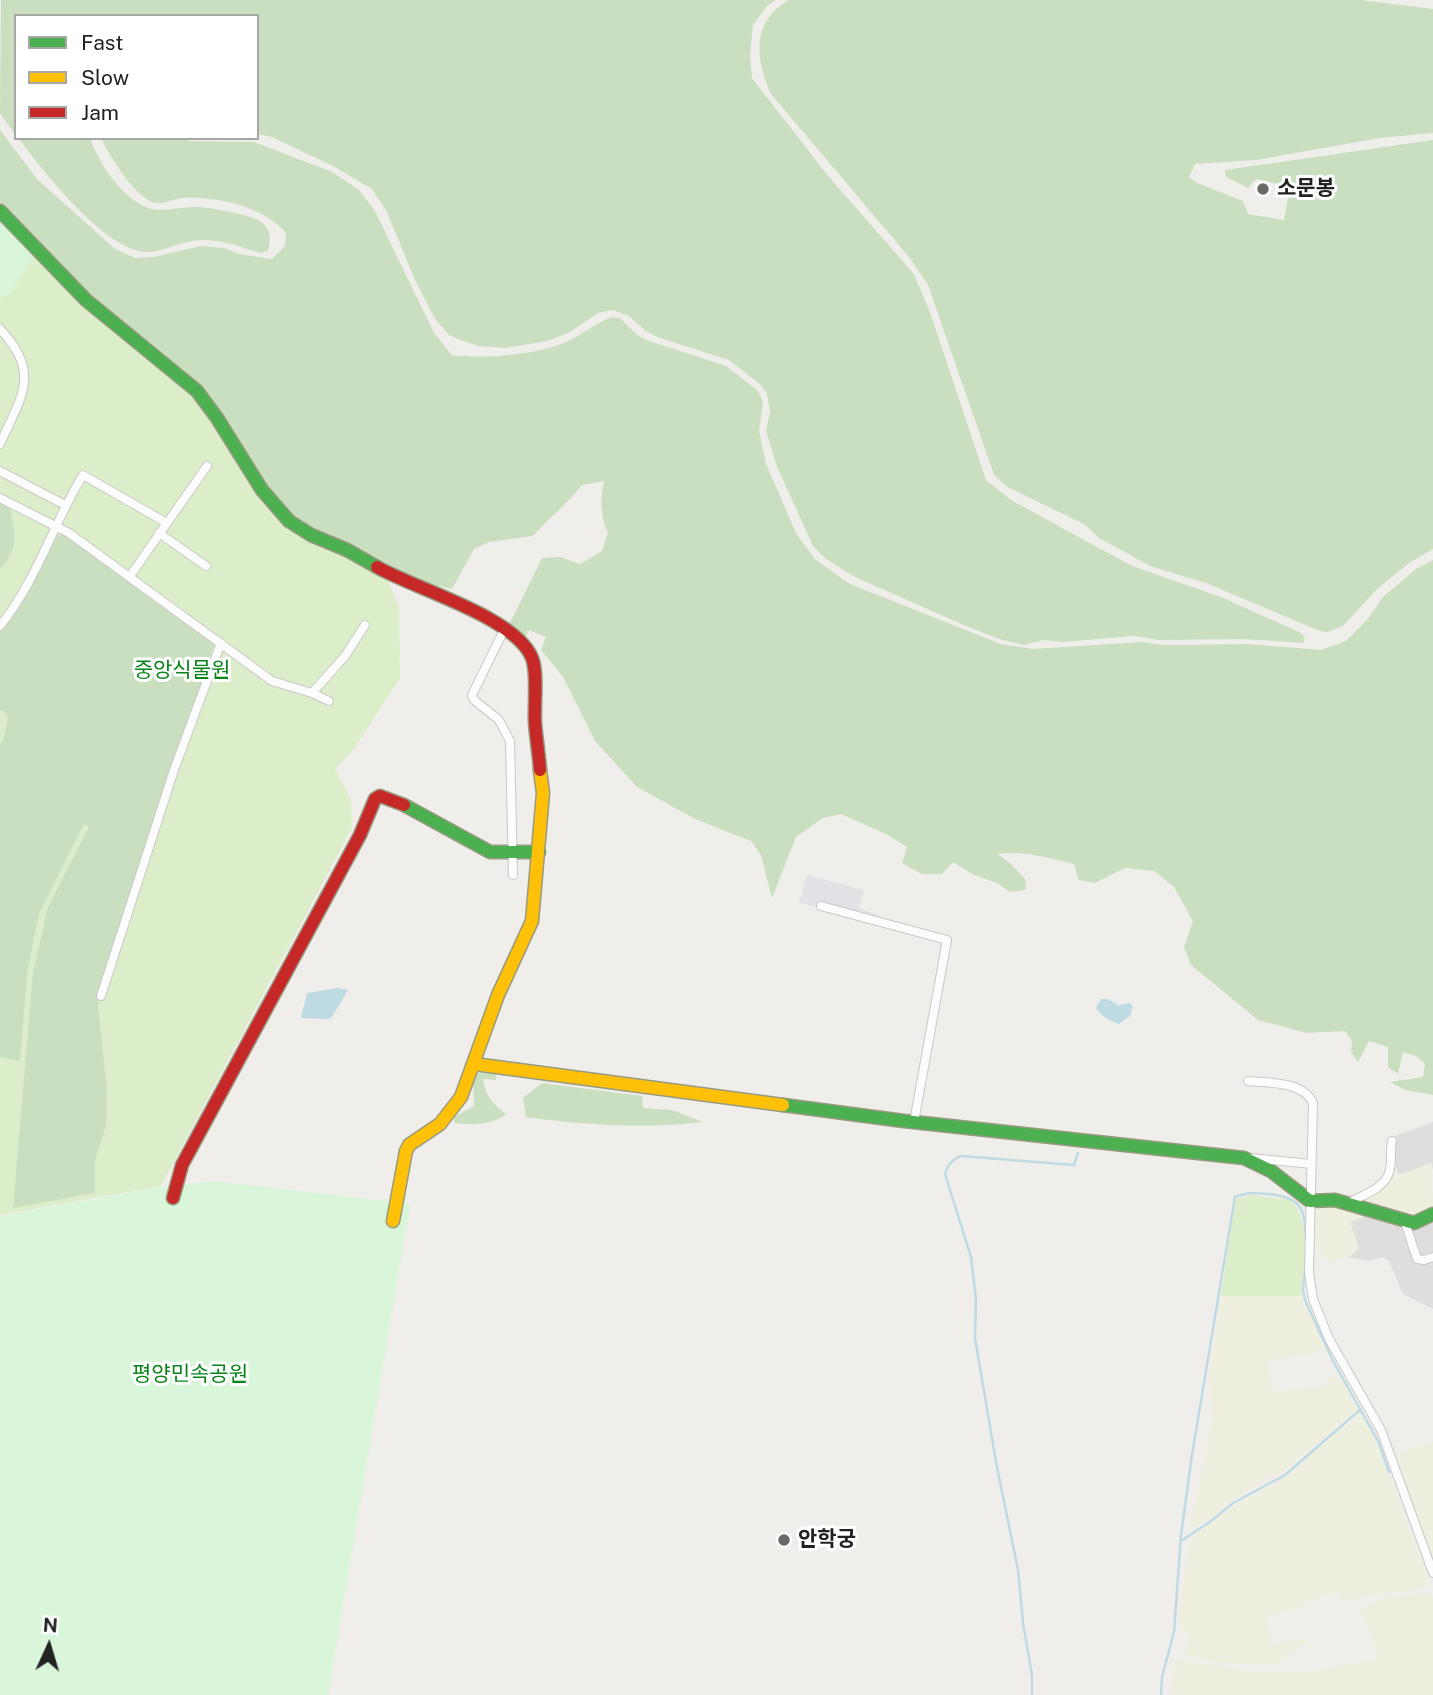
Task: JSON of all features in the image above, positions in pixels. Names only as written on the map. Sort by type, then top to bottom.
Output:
[{"type":"street","points":[[0,211],[39,253],[116,327],[194,388],[215,414],[263,491],[295,525],[383,571],[444,595],[526,645],[533,660],[535,723],[543,793],[532,921],[498,995],[461,1097],[450,1114],[406,1151],[393,1221]]},
{"type":"street","points":[[0,329],[22,359],[26,380],[24,391],[0,444]]},
{"type":"street","points":[[130,576],[207,466]]},
{"type":"street","points":[[0,471],[65,505]]},
{"type":"street","points":[[0,625],[29,581],[65,505],[83,475],[166,522]]},
{"type":"street","points":[[0,499],[56,526],[130,576],[272,681],[329,701]]},
{"type":"street","points":[[159,533],[205,566]]},
{"type":"street","points":[[312,693],[339,664],[365,625]]},
{"type":"street","points":[[504,630],[472,695],[474,700],[499,720],[510,741],[513,875]]},
{"type":"street","points":[[101,996],[174,770],[222,643]]},
{"type":"street","points":[[173,1198],[181,1165],[360,835],[376,799],[380,796],[396,800],[490,852],[539,852]]},
{"type":"street","points":[[821,906],[947,940],[914,1122]]},
{"type":"street","points":[[474,1064],[914,1122],[1312,1164]]},
{"type":"street","points":[[1248,1081],[1286,1085],[1305,1091],[1312,1102],[1309,1272],[1313,1299],[1329,1339],[1381,1430],[1433,1573]]},
{"type":"street","points":[[1348,1203],[1371,1191],[1389,1176],[1392,1141]]},
{"type":"street","points":[[1244,1158],[1271,1171],[1310,1201],[1335,1200],[1405,1222],[1420,1222],[1433,1214]]},
{"type":"street","points":[[1405,1222],[1416,1259],[1433,1257]]},
{"type":"shaded area","points":[[807,875],[864,890],[859,908],[880,916],[873,924],[799,902]]},
{"type":"shaded area","points":[[1433,1122],[1433,1169],[1431,1164],[1398,1175],[1393,1148],[1395,1136]]},
{"type":"shaded area","points":[[1370,1214],[1433,1219],[1433,1309],[1403,1294],[1389,1261],[1382,1257],[1371,1261],[1348,1257],[1359,1248],[1349,1222]]},
{"type":"green space","points":[[1,0],[776,0],[767,6],[753,25],[750,55],[752,78],[829,177],[914,274],[931,315],[986,480],[1011,500],[1132,566],[1221,597],[1301,633],[1305,638],[1303,643],[1243,639],[1159,640],[1134,636],[1063,642],[1043,640],[1024,645],[999,639],[855,577],[826,559],[813,546],[777,467],[766,431],[770,412],[767,394],[761,385],[729,360],[657,337],[629,316],[613,310],[598,313],[570,332],[548,341],[505,348],[478,346],[449,335],[435,319],[415,280],[386,210],[372,189],[335,167],[272,137],[259,134],[259,14],[14,14],[14,133],[0,113]]},
{"type":"green space","points":[[789,0],[1361,0],[1433,9],[1433,133],[1380,138],[1256,160],[1195,164],[1189,177],[1197,183],[1243,201],[1248,214],[1284,220],[1290,187],[1256,179],[1248,188],[1226,177],[1225,170],[1433,140],[1433,549],[1409,563],[1377,589],[1343,626],[1327,632],[1320,631],[1206,583],[1150,566],[1099,538],[1084,524],[1007,487],[994,475],[928,285],[909,257],[771,94],[760,54],[762,30],[777,9]]},
{"type":"green space","points":[[0,130],[37,179],[115,249],[135,258],[153,257],[201,246],[224,248],[239,254],[272,259],[285,246],[286,233],[265,216],[238,205],[209,199],[182,198],[154,203],[129,182],[102,140],[254,142],[332,172],[359,190],[375,211],[434,333],[452,355],[495,356],[542,350],[568,341],[612,317],[620,318],[637,335],[649,341],[726,366],[758,391],[763,402],[759,431],[766,464],[797,535],[816,560],[850,584],[1001,644],[1033,649],[1141,642],[1163,645],[1248,644],[1321,650],[1346,641],[1367,620],[1383,597],[1416,569],[1433,560],[1433,1095],[1405,1090],[1390,1082],[1423,1077],[1425,1064],[1416,1056],[1403,1052],[1398,1074],[1388,1067],[1388,1047],[1369,1041],[1358,1062],[1351,1052],[1352,1041],[1345,1031],[1307,1033],[1258,1020],[1191,965],[1184,947],[1193,921],[1174,887],[1154,871],[1125,868],[1095,883],[1079,880],[1074,864],[1026,854],[997,854],[1025,879],[1026,890],[1010,892],[953,862],[942,874],[922,874],[902,863],[907,847],[886,834],[841,814],[823,818],[796,837],[772,898],[761,855],[751,841],[695,819],[637,787],[595,741],[563,677],[541,650],[546,637],[529,630],[525,638],[508,627],[542,558],[560,557],[580,564],[602,551],[608,533],[602,508],[604,481],[582,485],[533,536],[489,542],[474,549],[452,589],[423,582],[306,525],[286,512],[258,478],[220,417],[81,290],[0,206]]},
{"type":"green space","points":[[20,140],[91,140],[112,179],[138,203],[148,208],[165,210],[203,207],[255,219],[268,230],[268,250],[261,253],[210,240],[187,242],[150,252],[133,249],[96,226],[43,170]]},
{"type":"green space","points":[[0,217],[35,253],[11,293],[0,298]]},
{"type":"green space","name":"중앙식물원","points":[[0,219],[193,392],[251,480],[325,544],[387,579],[399,607],[400,678],[354,749],[335,769],[351,800],[352,828],[161,1186],[0,1215]]},
{"type":"green space","points":[[0,502],[11,507],[14,542],[12,552],[0,569]]},
{"type":"green space","points":[[64,534],[215,643],[99,988],[98,1006],[107,1090],[106,1126],[95,1160],[95,1193],[13,1208],[33,973],[48,907],[89,827],[84,824],[39,914],[27,973],[20,1061],[0,1057],[0,745],[8,718],[4,711],[0,710],[0,629],[53,541]]},
{"type":"green space","points":[[496,1074],[496,1080],[483,1079],[484,1085],[490,1099],[506,1114],[489,1122],[454,1123],[454,1117],[474,1106],[473,1075]]},
{"type":"green space","points":[[542,1083],[642,1096],[643,1108],[672,1110],[703,1122],[614,1125],[526,1117],[523,1098]]},
{"type":"green space","points":[[1431,1163],[1433,1206],[1421,1216],[1412,1217],[1361,1200],[1398,1175]]},
{"type":"green space","name":"평양민속공원","points":[[214,1181],[410,1204],[328,1695],[0,1695],[0,1216],[161,1187]]},
{"type":"green space","points":[[1251,1195],[1291,1200],[1298,1210],[1305,1246],[1301,1296],[1221,1296],[1235,1202]]},
{"type":"green space","points":[[1335,1204],[1370,1214],[1350,1222],[1359,1248],[1348,1257],[1327,1262],[1317,1249],[1317,1209]]},
{"type":"green space","points":[[1221,1296],[1301,1296],[1325,1349],[1315,1351],[1315,1354],[1268,1360],[1271,1391],[1327,1386],[1327,1377],[1340,1378],[1358,1409],[1283,1472],[1272,1475],[1233,1500],[1210,1519],[1190,1529],[1212,1422],[1210,1368]]},
{"type":"green space","points":[[1361,1411],[1377,1444],[1429,1581],[1427,1588],[1341,1600],[1338,1592],[1308,1601],[1309,1605],[1268,1616],[1270,1645],[1315,1636],[1276,1666],[1220,1663],[1185,1656],[1189,1633],[1183,1631],[1178,1622],[1189,1547],[1193,1537],[1234,1506],[1277,1484],[1348,1423],[1353,1425],[1353,1418]]},
{"type":"green space","points":[[1433,1442],[1433,1560],[1399,1463],[1399,1454]]},
{"type":"green space","points":[[1429,1593],[1433,1598],[1433,1695],[1170,1695],[1176,1659],[1247,1671],[1296,1674],[1378,1659],[1371,1634],[1360,1611],[1381,1598]]},
{"type":"water","points":[[338,988],[348,990],[332,1017],[301,1018],[307,993]]},
{"type":"water","points":[[1101,999],[1108,999],[1118,1005],[1130,1003],[1133,1007],[1130,1016],[1119,1024],[1109,1020],[1096,1008]]},
{"type":"waterway","points":[[1032,1695],[1032,1675],[1018,1570],[975,1338],[976,1299],[971,1257],[945,1174],[951,1163],[961,1156],[1074,1165],[1078,1153]]},
{"type":"waterway","points":[[1161,1695],[1162,1677],[1174,1632],[1181,1535],[1192,1455],[1235,1197],[1252,1193],[1289,1198],[1300,1206],[1306,1240]]},
{"type":"waterway","points":[[1306,1260],[1303,1290],[1305,1300],[1333,1361],[1378,1441],[1389,1472]]},
{"type":"waterway","points":[[1181,1541],[1233,1503],[1285,1475],[1361,1409]]},
{"type":"traffic: fast","points":[[0,211],[86,300],[197,391],[262,490],[289,521],[311,535],[347,550],[377,567]]},
{"type":"traffic: fast","points":[[404,805],[490,852],[539,852]]},
{"type":"traffic: fast","points":[[783,1105],[1244,1158],[1271,1171],[1310,1201],[1335,1200],[1414,1223],[1433,1214]]},
{"type":"traffic: slow","points":[[393,1221],[406,1151],[409,1145],[440,1124],[461,1097],[498,995],[532,921],[543,793],[540,770]]},
{"type":"traffic: slow","points":[[474,1064],[783,1105]]},
{"type":"traffic: jam","points":[[377,567],[486,617],[522,643],[534,664],[535,722],[540,770]]},
{"type":"traffic: jam","points":[[173,1198],[182,1165],[360,835],[375,799],[380,796],[404,805]]},
{"type":"place","name":"소문봉","points":[[1263,189]]},
{"type":"place","name":"안학궁","points":[[784,1540]]}]
